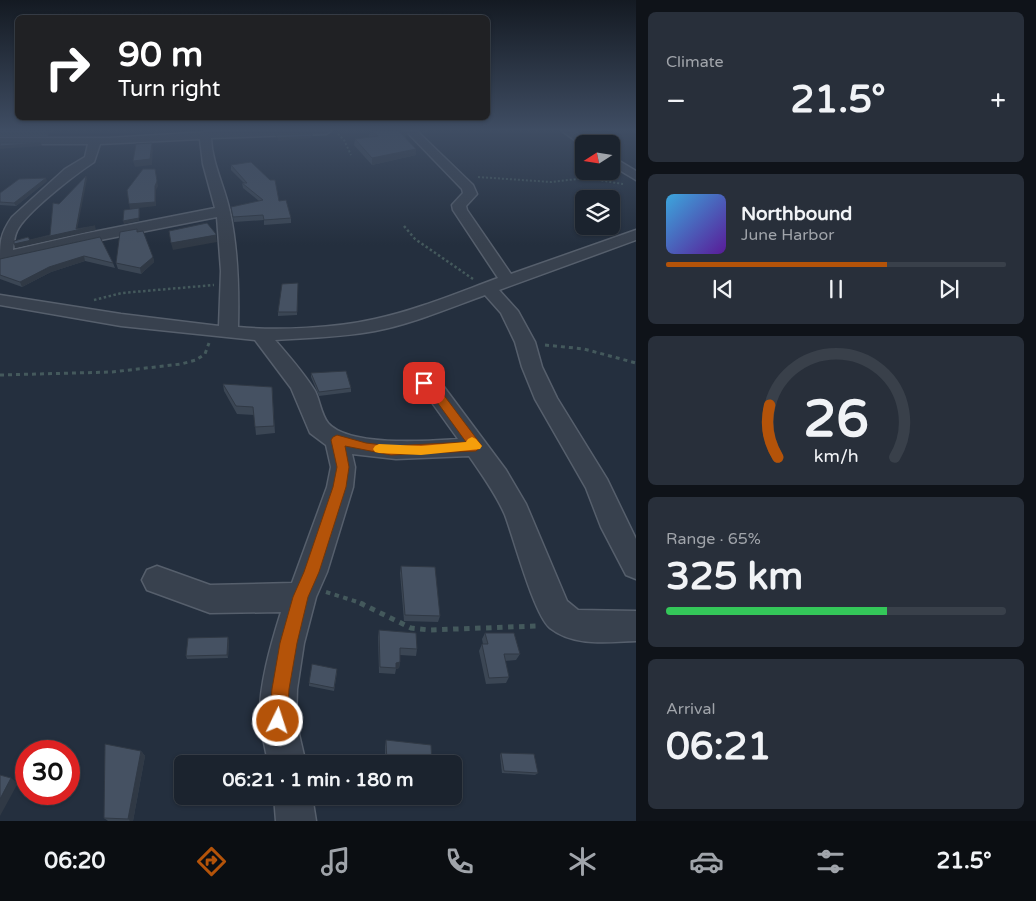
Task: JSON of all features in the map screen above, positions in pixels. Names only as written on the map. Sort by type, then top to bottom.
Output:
[{"type":"street","points":[[73,169],[17,220],[10,229],[3,257],[68,241],[148,228],[223,211]]},
{"type":"street","points":[[210,169],[223,211],[228,284],[221,331]]},
{"type":"street","points":[[621,169],[632,180]]},
{"type":"street","points":[[451,170],[470,192],[459,205],[460,210],[494,286],[525,342],[546,399],[598,486],[615,528],[636,566]]},
{"type":"street","points":[[0,215],[17,220]]},
{"type":"street","points":[[0,300],[122,320],[261,335],[342,330],[376,325],[494,286],[636,235]]},
{"type":"street","points":[[261,335],[303,390],[312,408],[315,421],[322,431],[337,440],[366,447],[391,450],[476,446]]},
{"type":"street","points":[[424,383],[441,398],[463,432],[476,446],[497,477],[517,512],[551,603],[562,619],[582,626],[636,626]]},
{"type":"street","points":[[285,755],[278,721],[280,689],[288,643],[306,584],[340,487],[343,467],[337,440]]},
{"type":"street","points":[[157,580],[184,592],[210,599],[236,600],[306,584]]},
{"type":"street","points":[[294,805],[296,821]]},
{"type":"path","points":[[451,170],[474,177],[551,182],[586,178],[632,180]]},
{"type":"path","points":[[404,226],[410,236],[458,267],[494,286]]},
{"type":"path","points":[[62,309],[114,293],[228,284]]},
{"type":"path","points":[[0,375],[112,372],[180,364],[196,360],[205,354],[221,331]]},
{"type":"path","points":[[525,342],[584,350],[636,363]]},
{"type":"path","points":[[306,584],[364,604],[411,628],[429,630],[571,623]]},
{"type":"building","points":[[143,169],[155,169],[157,181],[155,186],[155,202],[129,204],[127,190]]},
{"type":"building","points":[[235,169],[259,169],[270,180],[275,180],[279,201],[286,200],[291,218],[264,220],[263,215],[233,217],[231,207],[263,200],[242,183],[247,183]]},
{"type":"building","points":[[86,176],[76,229],[95,226],[14,244],[14,241],[28,237],[30,240],[50,235],[53,203],[59,204]]},
{"type":"building","points":[[46,178],[14,203],[0,202],[0,193],[19,179]]},
{"type":"building","points":[[139,208],[139,218],[123,221],[124,210]]},
{"type":"building","points":[[207,223],[216,235],[171,243],[169,231]]},
{"type":"building","points":[[137,229],[137,232],[143,231],[153,257],[140,268],[116,263],[120,232]]},
{"type":"building","points":[[100,237],[113,263],[84,256],[49,267],[20,282],[0,275],[0,259]]},
{"type":"building","points":[[298,283],[297,312],[278,312],[282,284]]},
{"type":"building","points":[[346,371],[351,388],[319,392],[311,373]]},
{"type":"building","points":[[223,384],[272,387],[274,426],[255,427],[253,407],[236,406]]},
{"type":"building","points":[[401,566],[435,567],[440,616],[405,615]]},
{"type":"building","points":[[379,630],[416,633],[417,649],[400,648],[400,662],[396,663],[396,668],[380,667]]},
{"type":"building","points":[[485,633],[514,633],[520,654],[504,654],[509,677],[489,678],[482,644],[488,644]]},
{"type":"building","points":[[228,637],[227,655],[186,656],[188,638]]},
{"type":"building","points":[[312,664],[337,669],[334,688],[309,683]]},
{"type":"building","points":[[386,740],[431,745],[432,755],[387,755]]},
{"type":"building","points":[[105,744],[141,751],[128,819],[104,818]]},
{"type":"building","points":[[501,753],[534,754],[538,773],[504,771]]},
{"type":"building","points":[[0,775],[11,778],[0,799]]},
{"type":"slow traffic","points":[[379,449],[421,450],[476,446],[472,442]]},
{"type":"route","points":[[278,721],[280,689],[288,643],[301,597],[312,572],[340,487],[343,467],[337,440],[366,447],[391,450],[448,449],[476,446],[463,432],[436,392],[424,383]]}]
